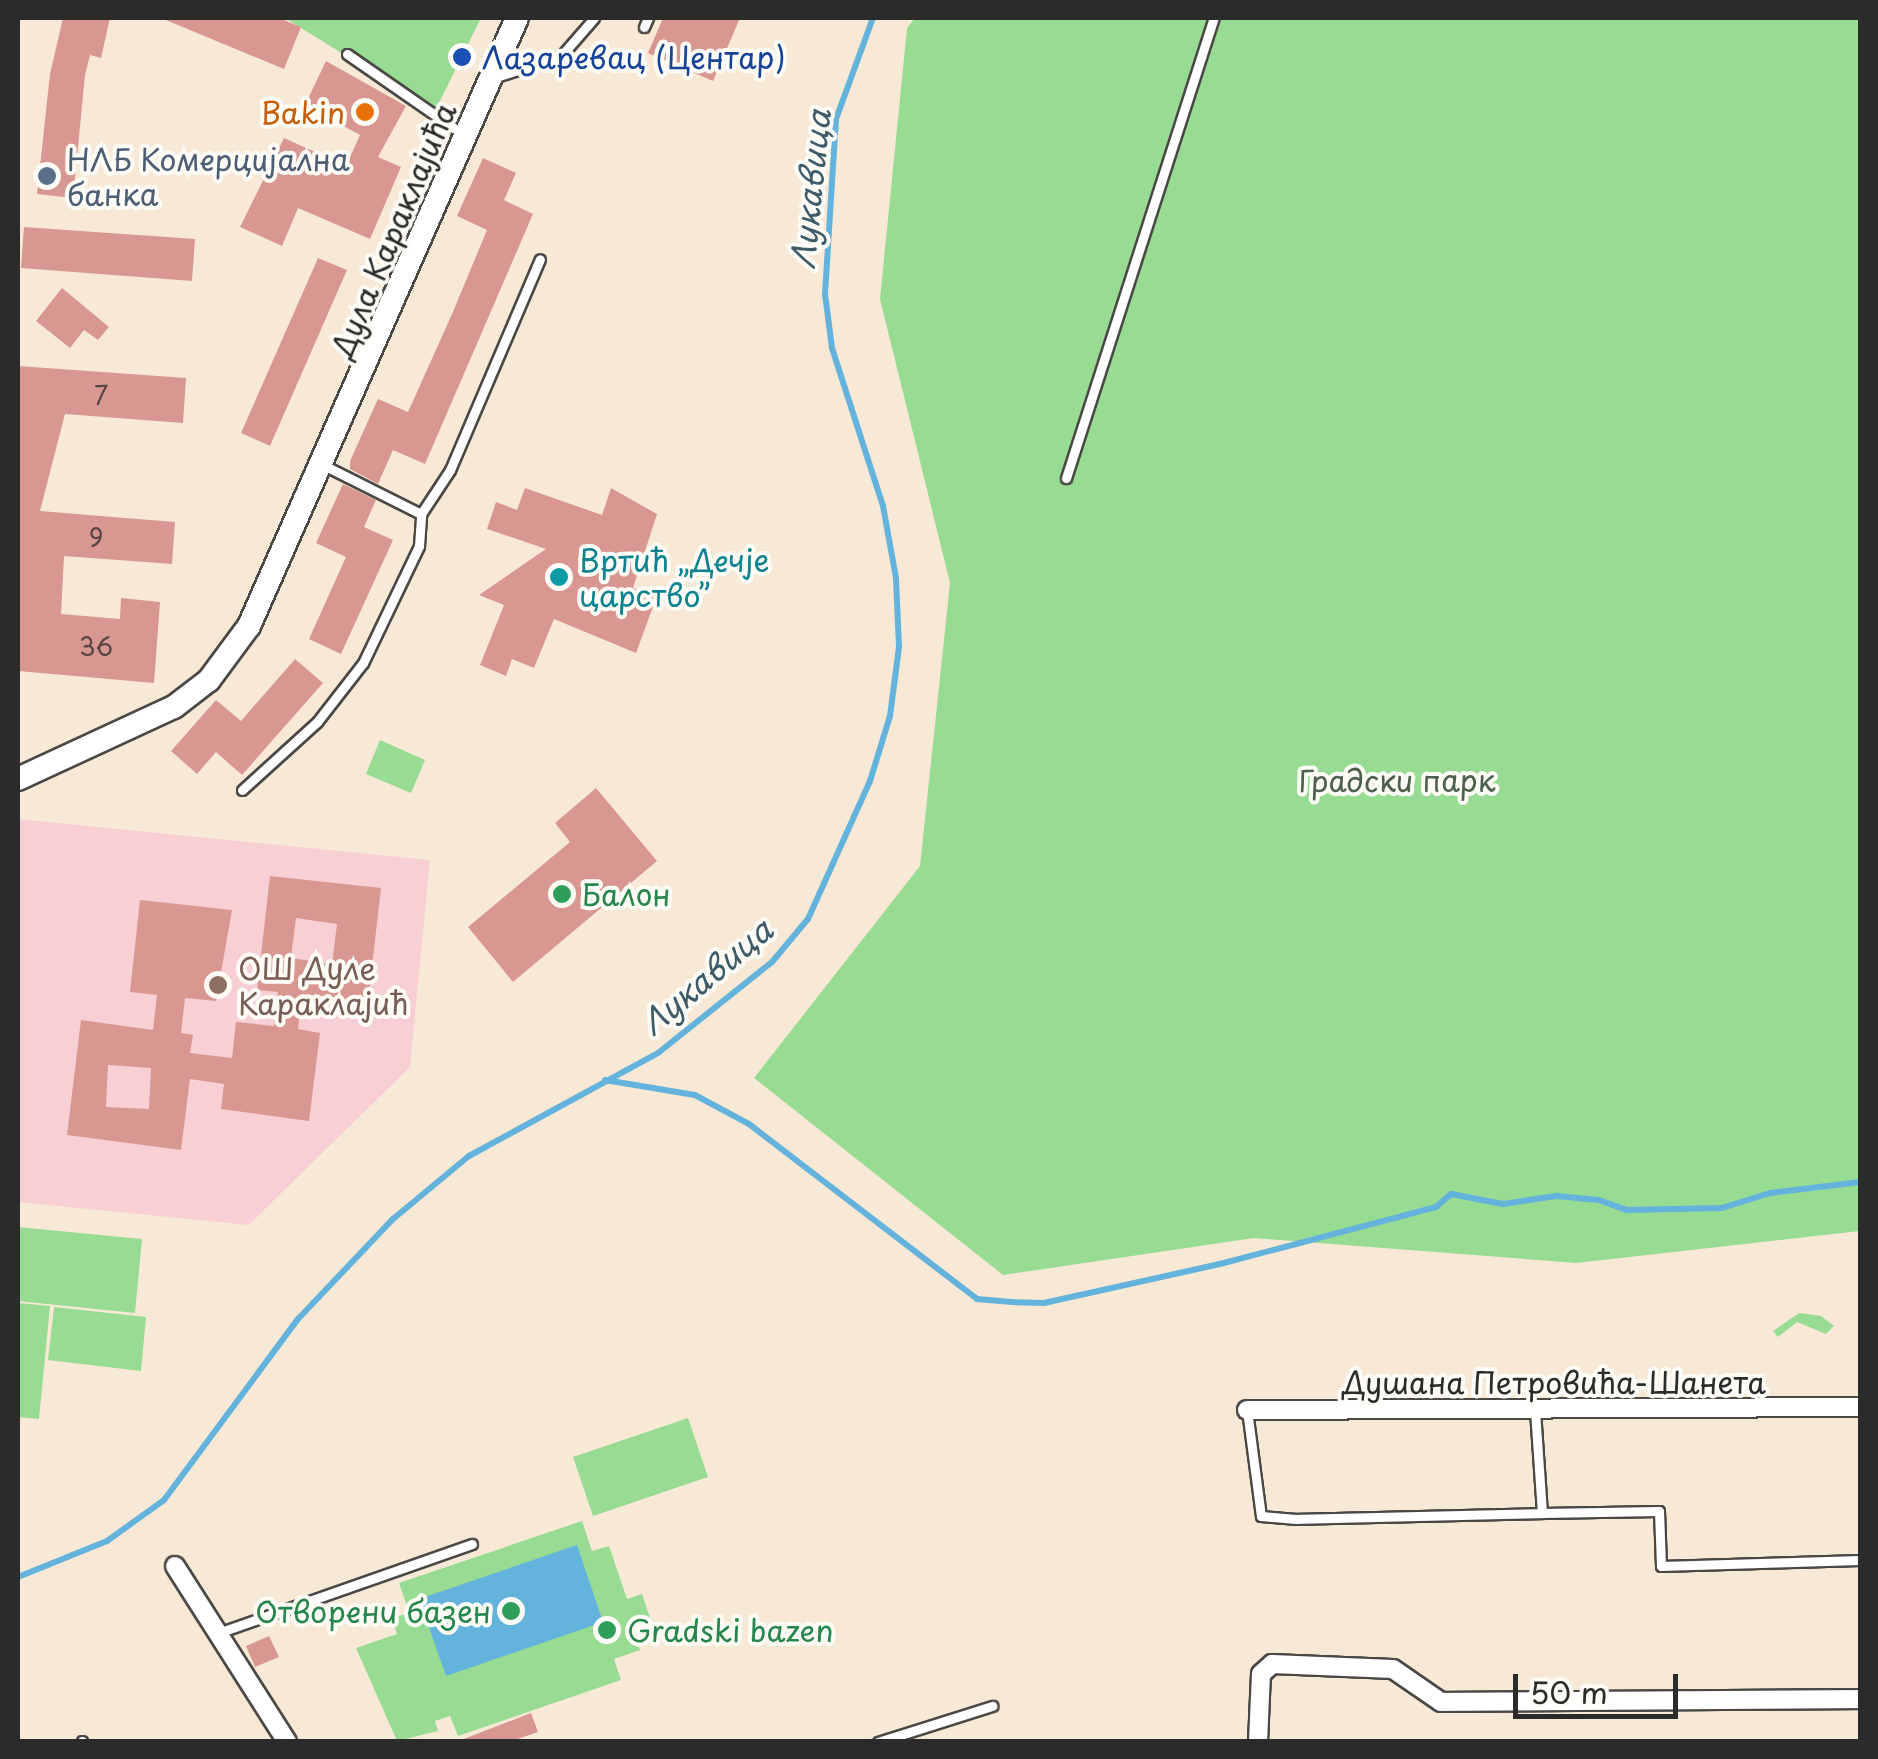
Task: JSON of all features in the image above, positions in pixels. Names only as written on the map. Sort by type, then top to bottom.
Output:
[{"type":"street","name":"Дула Караклајића","points":[[18,779],[150,720],[208,680],[264,601],[517,18]]},
{"type":"street","name":"Душана Петровића-Шанета","points":[[1247,1410],[1860,1407]]},
{"type":"street","points":[[175,1566],[286,1742]]},
{"type":"street","points":[[1258,1742],[1260,1674],[1272,1664],[1393,1669],[1441,1702],[1860,1699]]},
{"type":"lane","points":[[490,79],[561,56],[594,18]]},
{"type":"lane","points":[[1066,478],[1214,18]]},
{"type":"lane","points":[[347,54],[466,136]]},
{"type":"lane","points":[[242,790],[317,722],[363,663],[419,546],[420,514],[450,470],[540,259]]},
{"type":"lane","points":[[325,466],[420,514]]},
{"type":"lane","points":[[1247,1410],[1261,1516],[1659,1511],[1661,1566],[1860,1560]]},
{"type":"lane","points":[[1535,1410],[1542,1513]]},
{"type":"lane","points":[[218,1633],[472,1544]]},
{"type":"lane","points":[[878,1742],[992,1706]]},
{"type":"shaded area","name":"ОШ Дуле Караклајић","points":[[18,819],[430,860],[410,1067],[249,1225],[18,1202]]},
{"type":"green space","points":[[285,18],[481,18],[435,111]]},
{"type":"green space","name":"Градски парк","points":[[915,18],[1860,18],[1860,1231],[1576,1263],[1254,1238],[1003,1275],[754,1078],[920,866],[950,583],[880,299],[907,28]]},
{"type":"green space","points":[[380,740],[425,760],[411,793],[366,774]]},
{"type":"green space","points":[[18,1227],[142,1239],[135,1313],[18,1301]]},
{"type":"green space","points":[[18,1303],[50,1306],[39,1419],[18,1417]]},
{"type":"green space","points":[[54,1307],[146,1317],[141,1371],[48,1360]]},
{"type":"green space","points":[[1799,1313],[1821,1316],[1834,1326],[1826,1334],[1797,1322],[1778,1337],[1773,1331]]},
{"type":"green space","points":[[688,1418],[708,1477],[593,1516],[573,1457]]},
{"type":"green space","name":"Gradski bazen","points":[[582,1521],[592,1551],[609,1546],[627,1599],[642,1594],[651,1621],[632,1627],[640,1650],[614,1659],[621,1680],[458,1736],[450,1716],[435,1721],[438,1731],[397,1741],[356,1648],[397,1634],[392,1619],[409,1612],[399,1583]]},
{"type":"water","name":"Отворени базен","points":[[577,1545],[603,1622],[446,1676],[419,1599]]},
{"type":"building","points":[[63,18],[110,18],[101,58],[90,55],[85,75],[73,198],[37,194],[50,74]]},
{"type":"building","points":[[161,18],[279,18],[301,27],[284,69]]},
{"type":"building","points":[[663,18],[740,18],[713,81],[648,53]]},
{"type":"building","points":[[326,61],[406,106],[378,157],[401,167],[370,239],[298,208],[282,246],[240,227],[284,138],[346,166],[360,135],[305,105]]},
{"type":"building","points":[[483,158],[516,173],[504,200],[533,214],[425,464],[393,450],[378,484],[350,469],[350,461],[378,399],[408,412],[452,314],[487,230],[457,216]]},
{"type":"building","points":[[24,227],[195,239],[192,281],[21,268]]},
{"type":"building","points":[[318,258],[347,270],[270,446],[241,433]]},
{"type":"building","points":[[62,288],[109,327],[98,340],[84,330],[70,348],[36,321]]},
{"type":"building","points":[[18,366],[186,378],[183,423],[65,414],[40,511],[175,522],[172,564],[64,556],[61,614],[120,619],[121,598],[160,602],[154,683],[18,671]]},
{"type":"building","points":[[343,484],[376,500],[364,527],[393,540],[341,654],[309,639],[346,557],[316,543]]},
{"type":"building","name":"Вртић „Дечје царство”","points":[[525,488],[602,515],[611,488],[657,514],[633,588],[657,596],[636,653],[554,619],[534,668],[512,659],[506,676],[480,665],[504,605],[479,595],[546,549],[487,529],[496,502],[517,510]]},
{"type":"building","points":[[295,659],[323,683],[242,775],[216,752],[197,774],[171,751],[216,700],[241,721]]},
{"type":"building","name":"Балон","points":[[596,788],[657,861],[513,982],[468,927],[570,842],[555,823]]},
{"type":"building","points":[[270,876],[381,888],[368,1001],[302,994],[298,1029],[320,1033],[309,1121],[221,1109],[224,1084],[190,1079],[181,1150],[67,1135],[81,1020],[153,1030],[157,995],[130,992],[140,900],[232,910],[216,1001],[185,998],[181,1033],[193,1035],[190,1053],[232,1058],[236,1022],[274,1026],[278,992],[257,990]],"holes":[[[296,918],[337,924],[332,964],[291,958]],[[108,1065],[151,1068],[149,1109],[106,1107]]]},
{"type":"building","points":[[269,1636],[279,1657],[255,1667],[246,1646]]},
{"type":"building","points":[[531,1713],[538,1732],[509,1742],[456,1742]]},
{"type":"waterway","name":"Лукавица","points":[[18,1577],[107,1541],[164,1500],[298,1319],[393,1219],[469,1156],[658,1053],[772,962],[808,919],[870,781],[890,716],[899,647],[896,578],[883,506],[832,348],[825,294],[836,119],[873,18]]},
{"type":"waterway","points":[[605,1080],[695,1095],[749,1124],[977,1299],[1012,1302],[1044,1303],[1220,1264],[1436,1207],[1451,1194],[1503,1204],[1556,1196],[1599,1200],[1626,1210],[1722,1208],[1770,1193],[1860,1182]]},
{"type":"place","name":"Лазаревац (Центар)","points":[[462,57]]},
{"type":"place","name":"Bakin","points":[[365,112]]},
{"type":"place","name":"НЛБ Комерцијална банка","points":[[47,176]]},
{"type":"place","name":"Вртић „Дечје царство”","points":[[559,577]]},
{"type":"place","name":"Балон","points":[[562,894]]},
{"type":"place","name":"ОШ Дуле Караклајић","points":[[218,985]]},
{"type":"place","name":"Отворени базен","points":[[511,1611]]},
{"type":"place","name":"Gradski bazen","points":[[607,1630]]}]
